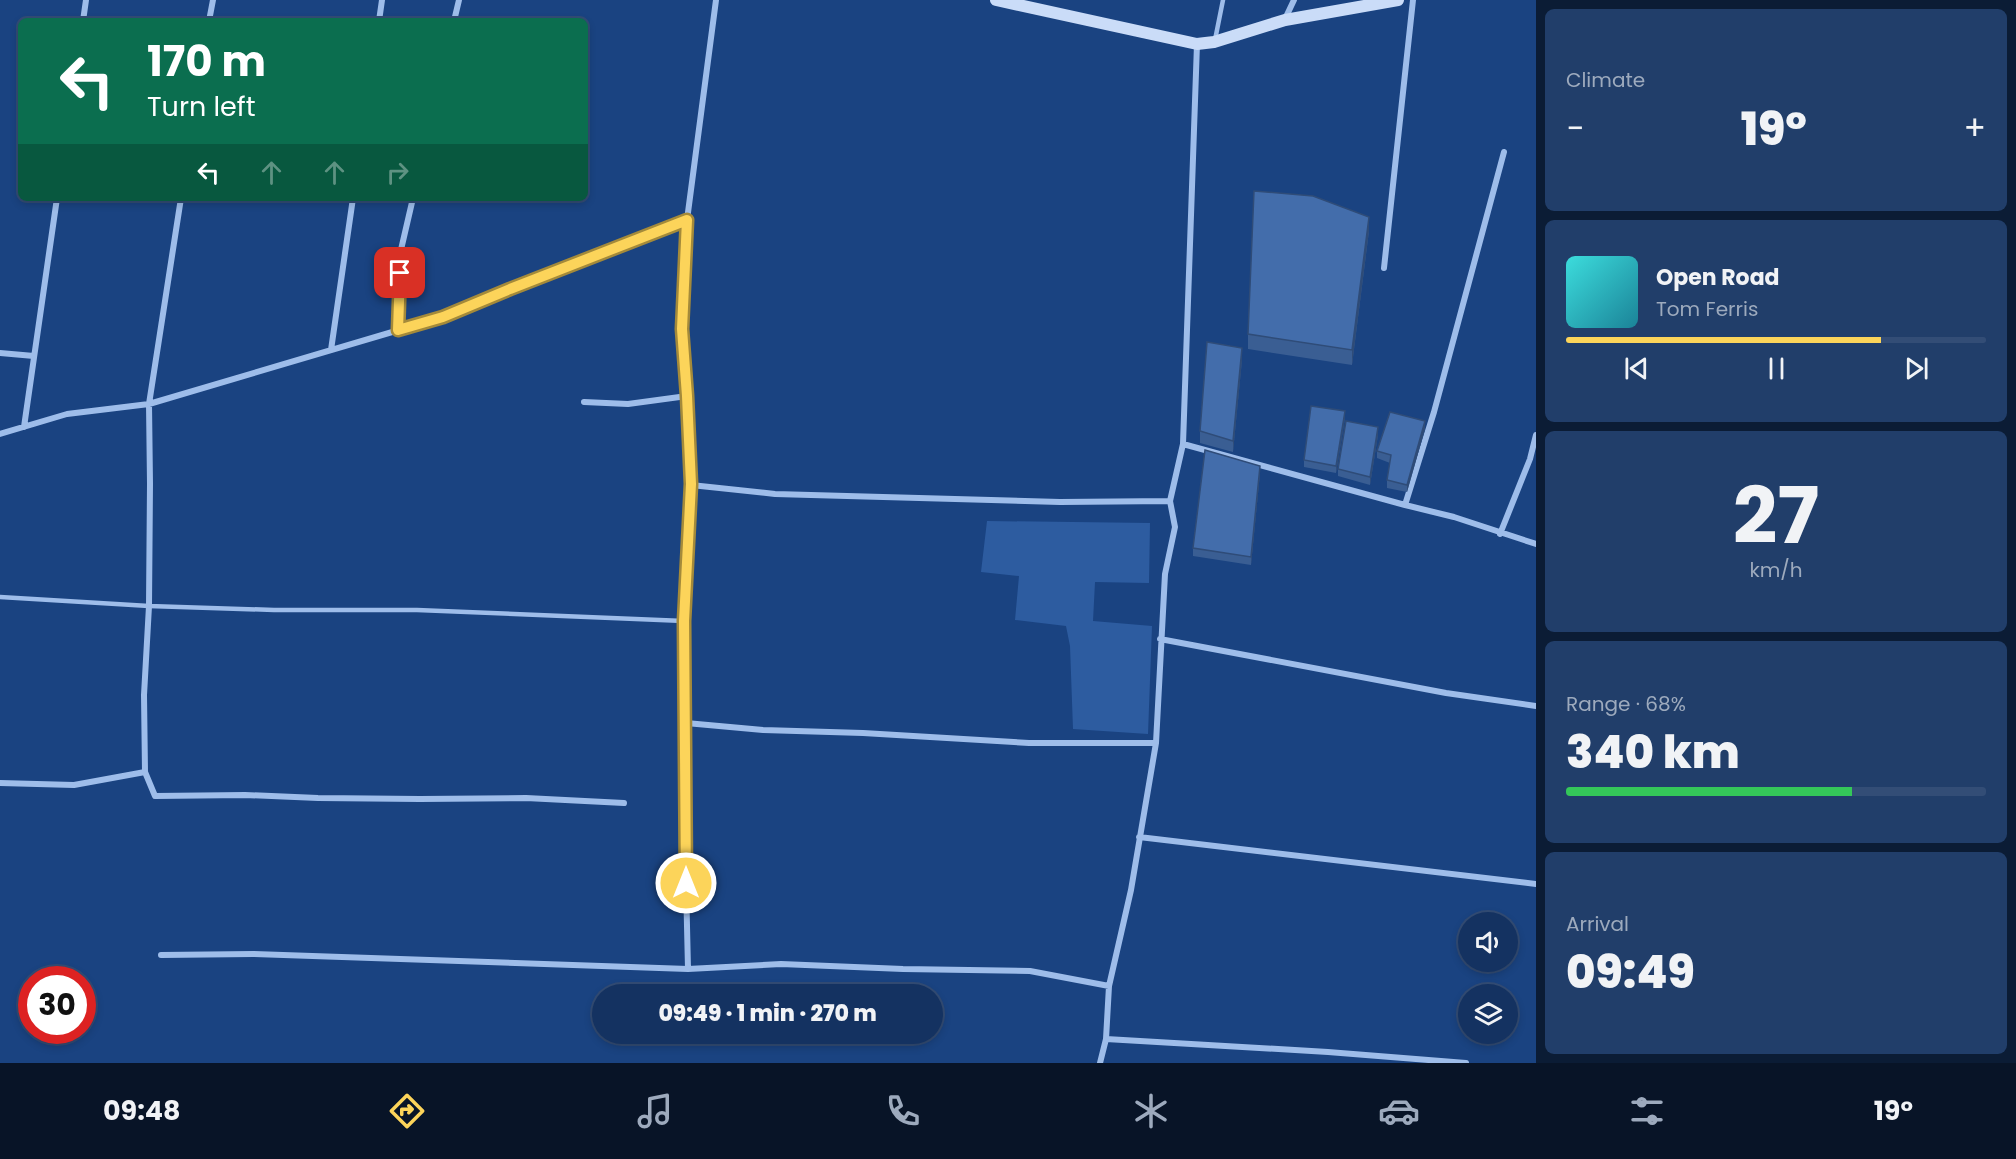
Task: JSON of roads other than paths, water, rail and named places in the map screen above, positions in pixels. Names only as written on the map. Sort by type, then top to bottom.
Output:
[{"type":"main road","points":[[996,0],[1040,5],[1197,44],[1214,42],[1285,20],[1398,0]]},
{"type":"street","points":[[83,18],[86,0]]},
{"type":"street","points":[[210,18],[213,0]]},
{"type":"street","points":[[379,18],[382,0]]},
{"type":"street","points":[[455,18],[459,0]]},
{"type":"street","points":[[688,969],[684,621],[691,484],[682,329],[687,220],[716,0]]},
{"type":"street","points":[[1285,20],[1294,0]]},
{"type":"street","points":[[1384,268],[1413,0]]},
{"type":"street","points":[[1100,1063],[1107,1039],[1109,986],[1131,890],[1156,743],[1165,574],[1175,527],[1170,501],[1183,444],[1197,44]]},
{"type":"street","points":[[1405,505],[1437,400],[1504,152]]},
{"type":"street","points":[[24,427],[57,201]]},
{"type":"street","points":[[181,201],[148,404],[150,484],[144,695],[145,772],[155,796],[526,798],[624,803]]},
{"type":"street","points":[[331,350],[353,201]]},
{"type":"street","points":[[398,330],[400,254],[412,201]]},
{"type":"street","points":[[0,434],[67,414],[148,404],[443,317],[687,220]]},
{"type":"street","points":[[0,353],[34,356]]},
{"type":"street","points":[[584,402],[627,404],[687,396]]},
{"type":"street","points":[[1500,534],[1530,459],[1536,435]]},
{"type":"street","points":[[1183,444],[1454,517],[1536,544]]},
{"type":"street","points":[[691,484],[775,494],[1060,502],[1170,501]]},
{"type":"street","points":[[1160,639],[1446,693],[1536,706]]},
{"type":"street","points":[[686,723],[763,730],[1029,743],[1156,743]]},
{"type":"street","points":[[0,783],[74,785],[145,772]]},
{"type":"street","points":[[1139,837],[1536,884]]},
{"type":"street","points":[[161,955],[253,954],[688,969],[781,964],[903,969],[1030,970],[1109,986]]},
{"type":"street","points":[[1107,1039],[1466,1063]]},
{"type":"lane","points":[[1214,42],[1223,0]]},
{"type":"lane","points":[[0,597],[148,606],[274,610],[417,610],[684,621]]}]
